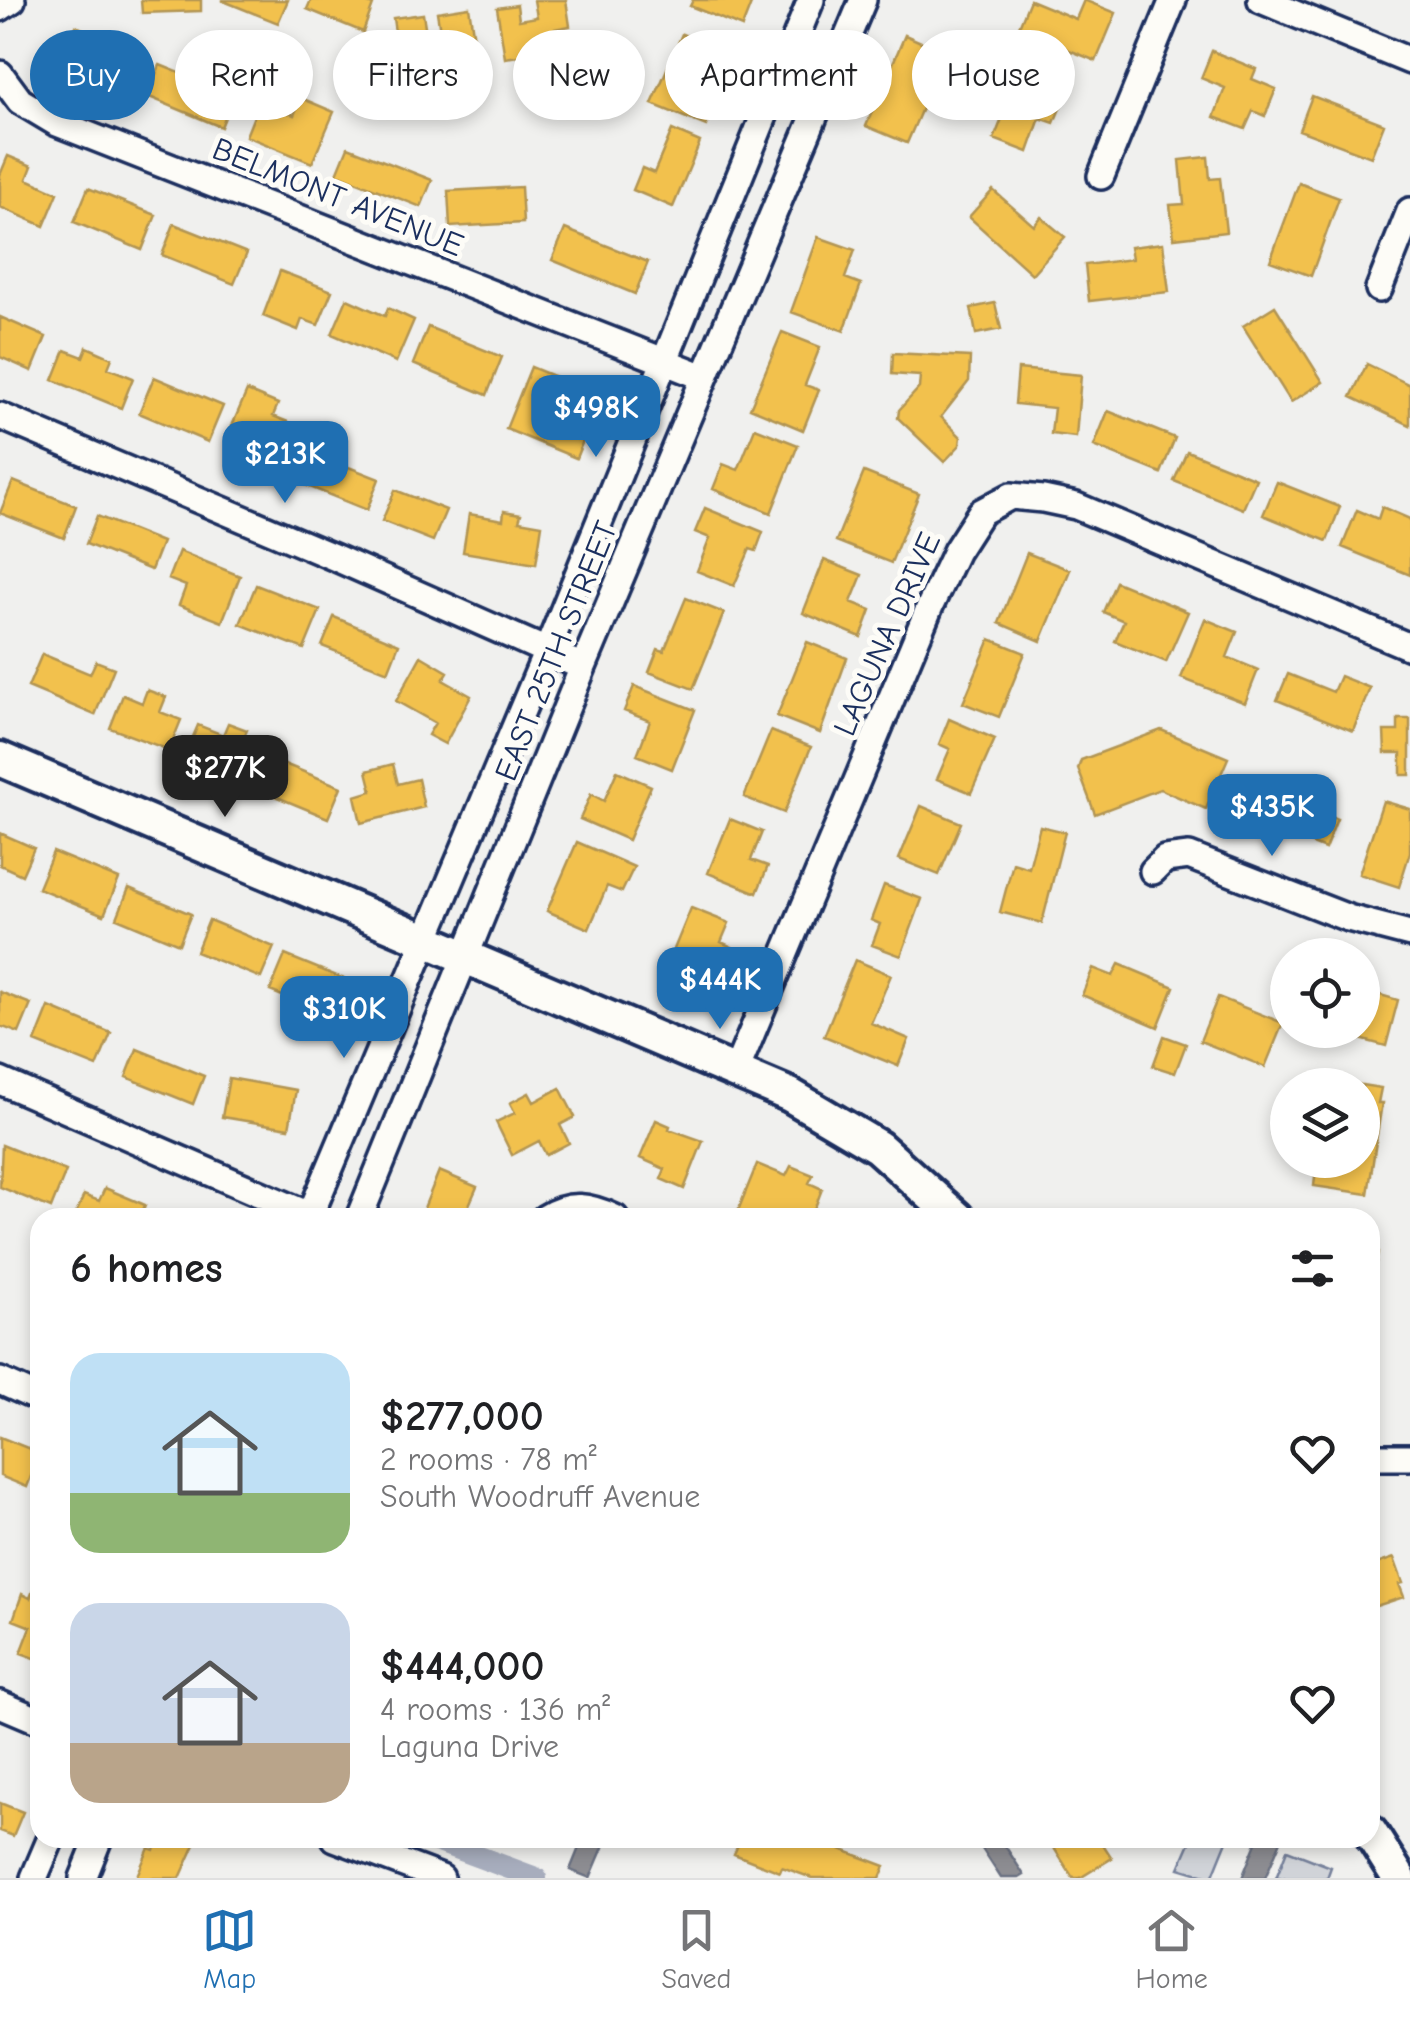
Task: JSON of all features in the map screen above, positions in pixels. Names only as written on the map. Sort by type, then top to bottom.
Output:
[{"type":"main road","points":[[0,758],[425,940],[741,1059],[790,1096],[878,1147],[947,1208]]},
{"type":"main road","points":[[1380,1847],[1400,1878]]},
{"type":"street","points":[[0,8],[12,0]]},
{"type":"street","name":"EAST 25TH STREET","points":[[316,1208],[666,362],[811,0]]},
{"type":"street","name":"EAST 25TH STREET","points":[[363,1208],[583,667],[863,0]]},
{"type":"street","points":[[1101,176],[1172,0]]},
{"type":"street","points":[[1261,0],[1410,61]]},
{"type":"street","name":"BELMONT AVENUE","points":[[0,74],[20,101],[55,122],[704,377]]},
{"type":"street","points":[[1379,289],[1410,211]]},
{"type":"street","points":[[0,416],[583,667]]},
{"type":"street","name":"LAGUNA DRIVE","points":[[741,1059],[930,606],[956,551],[982,512],[1010,496],[1076,506],[1410,647]]},
{"type":"street","points":[[1153,872],[1165,859],[1188,856],[1348,918],[1410,934]]},
{"type":"street","points":[[0,1081],[291,1208]]},
{"type":"street","points":[[560,1208],[593,1208]]},
{"type":"street","points":[[0,1381],[30,1394]]},
{"type":"street","points":[[1380,1457],[1410,1457]]},
{"type":"street","points":[[0,1704],[30,1717]]},
{"type":"street","points":[[34,1878],[47,1848]]},
{"type":"street","points":[[82,1878],[96,1848]]},
{"type":"street","points":[[362,1848],[441,1878]]},
{"type":"shaded area","points":[[1188,1848],[1224,1848],[1212,1878],[1179,1868]]},
{"type":"shaded area","points":[[1287,1850],[1331,1867],[1327,1878],[1276,1878]]},
{"type":"building: Homes","points":[[141,0],[201,0],[201,11],[142,13]]},
{"type":"building: Homes","points":[[221,0],[288,0],[278,23]]},
{"type":"building: Homes","points":[[311,0],[360,0],[373,5],[364,30],[307,9]]},
{"type":"building: Homes","points":[[534,0],[566,0],[570,26],[513,30],[513,57],[505,58],[497,8],[517,5],[519,20],[537,17]]},
{"type":"building: Homes","points":[[693,0],[739,0],[751,4],[742,27],[690,6]]},
{"type":"building: Homes","points":[[1030,0],[1076,19],[1084,0],[1116,13],[1096,61],[1075,52],[1075,30],[1018,29]]},
{"type":"building: Homes","points":[[469,7],[473,30],[440,30],[437,12]]},
{"type":"building: Homes","points":[[423,14],[426,30],[395,30],[393,18]]},
{"type":"building: Homes","points":[[905,35],[912,38],[912,120],[917,120],[907,143],[866,126],[869,120],[892,120],[892,65]]},
{"type":"building: Homes","points":[[1212,51],[1256,69],[1252,79],[1276,89],[1265,116],[1253,111],[1245,129],[1214,117],[1225,88],[1201,78]]},
{"type":"building: Homes","points":[[160,65],[175,71],[175,108],[155,99],[155,77]]},
{"type":"building: Homes","points":[[665,74],[665,109],[652,104]]},
{"type":"building: Homes","points":[[1312,96],[1384,124],[1371,157],[1299,130]]},
{"type":"building: Homes","points":[[313,103],[333,112],[312,163],[246,136],[252,120],[313,120]]},
{"type":"building: Homes","points":[[204,120],[224,120],[221,127]]},
{"type":"building: Homes","points":[[1001,120],[1039,120],[1028,152],[994,139]]},
{"type":"building: Homes","points":[[672,130],[700,142],[673,207],[633,190],[642,168],[654,173]]},
{"type":"building: Homes","points":[[348,147],[432,180],[421,207],[337,174]]},
{"type":"building: Homes","points":[[8,156],[32,166],[27,179],[58,193],[44,226],[0,207],[0,175]]},
{"type":"building: Homes","points":[[1208,157],[1210,179],[1220,178],[1226,232],[1174,238],[1170,205],[1184,204],[1180,160]]},
{"type":"building: Homes","points":[[1299,183],[1339,198],[1311,276],[1270,261]]},
{"type":"building: Homes","points":[[521,187],[523,223],[450,227],[448,191]]},
{"type":"building: Homes","points":[[88,188],[156,215],[142,250],[74,222]]},
{"type":"building: Homes","points":[[993,190],[1034,226],[1041,217],[1065,237],[1032,274],[969,217]]},
{"type":"building: Homes","points":[[174,224],[247,253],[234,284],[162,255]]},
{"type":"building: Homes","points":[[565,229],[648,262],[635,294],[552,260]]},
{"type":"building: Homes","points":[[818,237],[855,250],[845,278],[861,284],[844,331],[791,312]]},
{"type":"building: Homes","points":[[1163,243],[1169,292],[1089,301],[1085,265],[1132,259],[1130,247]]},
{"type":"building: Homes","points":[[280,271],[332,291],[318,325],[302,319],[298,330],[263,316]]},
{"type":"building: Homes","points":[[347,299],[385,316],[388,308],[414,320],[396,362],[332,334]]},
{"type":"building: Homes","points":[[995,303],[1001,329],[976,334],[971,308]]},
{"type":"building: Homes","points":[[1275,306],[1323,382],[1291,402],[1243,326]]},
{"type":"building: Homes","points":[[0,317],[46,337],[32,371],[0,357]]},
{"type":"building: Homes","points":[[428,327],[502,357],[487,395],[413,364]]},
{"type":"building: Homes","points":[[782,332],[820,347],[805,385],[819,390],[803,430],[750,408]]},
{"type":"building: Homes","points":[[87,347],[112,358],[108,368],[133,378],[121,408],[53,380],[65,350],[83,357]]},
{"type":"building: Homes","points":[[893,353],[970,357],[969,381],[941,417],[961,437],[960,445],[944,462],[898,418],[899,410],[919,388],[920,376],[892,374]]},
{"type":"building: Homes","points":[[1367,364],[1410,385],[1410,425],[1351,397]]},
{"type":"building: Homes","points":[[531,367],[558,378],[543,413],[587,431],[576,458],[506,429]]},
{"type":"building: Homes","points":[[1018,369],[1081,375],[1076,437],[1051,434],[1054,408],[1015,404]]},
{"type":"building: Homes","points":[[154,377],[223,406],[208,442],[139,413]]},
{"type":"building: Homes","points":[[247,391],[278,404],[273,416],[308,430],[287,479],[260,468],[267,452],[228,435]]},
{"type":"building: Homes","points":[[1108,411],[1175,438],[1161,473],[1094,446]]},
{"type":"building: Homes","points":[[755,428],[798,445],[771,513],[713,489],[723,464],[738,470]]},
{"type":"building: Homes","points":[[1187,451],[1256,479],[1243,509],[1174,481]]},
{"type":"building: Homes","points":[[318,455],[379,479],[367,510],[305,485]]},
{"type":"building: Homes","points":[[864,472],[919,494],[891,563],[836,541]]},
{"type":"building: Homes","points":[[13,481],[76,506],[64,538],[0,513]]},
{"type":"building: Homes","points":[[1277,482],[1340,507],[1327,541],[1263,515]]},
{"type":"building: Homes","points":[[395,490],[446,510],[433,541],[382,521]]},
{"type":"building: Homes","points":[[1382,507],[1410,519],[1410,575],[1342,547],[1357,510],[1378,519]]},
{"type":"building: Homes","points":[[705,508],[763,532],[756,551],[750,549],[734,586],[697,571],[710,538],[695,532]]},
{"type":"building: Homes","points":[[504,511],[521,514],[519,521],[542,525],[536,564],[463,552],[469,514],[503,520]]},
{"type":"building: Homes","points":[[97,516],[162,542],[151,570],[86,544]]},
{"type":"building: Homes","points":[[179,551],[240,576],[222,622],[179,605],[186,586],[168,579]]},
{"type":"building: Homes","points":[[1027,553],[1070,570],[1041,641],[999,623]]},
{"type":"building: Homes","points":[[824,560],[862,575],[851,602],[871,610],[861,637],[803,613]]},
{"type":"building: Homes","points":[[1116,582],[1188,612],[1166,662],[1115,641],[1124,621],[1103,612]]},
{"type":"building: Homes","points":[[256,585],[320,610],[304,649],[240,624]]},
{"type":"building: Homes","points":[[686,598],[724,613],[693,689],[649,672],[658,649],[664,651]]},
{"type":"building: Homes","points":[[334,617],[399,644],[388,672],[322,646]]},
{"type":"building: Homes","points":[[1205,619],[1237,632],[1227,657],[1258,670],[1245,703],[1181,678]]},
{"type":"building: Homes","points":[[990,639],[1025,653],[999,717],[963,703]]},
{"type":"building: Homes","points":[[807,642],[847,658],[820,733],[777,716]]},
{"type":"building: Homes","points":[[42,654],[90,674],[96,661],[114,668],[95,715],[28,687]]},
{"type":"building: Homes","points":[[421,656],[448,672],[443,680],[471,696],[445,744],[428,735],[435,723],[396,701]]},
{"type":"building: Homes","points":[[1288,674],[1333,692],[1340,676],[1370,688],[1353,731],[1277,700]]},
{"type":"building: Homes","points":[[634,686],[695,710],[672,769],[637,755],[650,721],[624,711]]},
{"type":"building: Homes","points":[[147,690],[166,697],[160,712],[181,720],[169,750],[110,728],[123,695],[142,703]]},
{"type":"building: Homes","points":[[949,719],[995,739],[971,793],[937,779],[950,749],[939,744]]},
{"type":"building: Homes","points":[[1398,719],[1410,719],[1410,775],[1401,775],[1401,753],[1385,753],[1384,731],[1398,731]]},
{"type":"building: Homes","points":[[228,723],[247,730],[241,744],[262,752],[249,785],[184,758],[198,725],[223,735]]},
{"type":"building: Homes","points":[[1161,730],[1228,758],[1206,809],[1160,789],[1095,814],[1078,769],[1081,760]]},
{"type":"building: Homes","points":[[771,731],[811,747],[784,813],[744,797]]},
{"type":"building: Homes","points":[[277,761],[341,787],[328,818],[265,792]]},
{"type":"building: Homes","points":[[393,764],[398,784],[418,779],[424,807],[361,823],[355,796],[372,791],[367,771]]},
{"type":"building: Homes","points":[[617,771],[651,786],[628,840],[580,819],[591,794],[604,801]]},
{"type":"building: Homes","points":[[1280,796],[1337,819],[1325,849],[1268,826]]},
{"type":"building: Homes","points":[[1383,801],[1410,809],[1410,852],[1399,887],[1359,874]]},
{"type":"building: Homes","points":[[921,806],[961,823],[939,875],[899,859]]},
{"type":"building: Homes","points":[[730,819],[762,832],[751,860],[768,866],[757,893],[708,873]]},
{"type":"building: Homes","points":[[1040,826],[1065,832],[1042,923],[1000,912],[1013,863],[1029,868]]},
{"type":"building: Homes","points":[[0,833],[34,848],[22,875],[0,865]]},
{"type":"building: Homes","points":[[577,842],[634,867],[622,892],[607,886],[589,929],[547,911]]},
{"type":"building: Homes","points":[[53,852],[119,879],[104,915],[38,888]]},
{"type":"building: Homes","points":[[884,885],[922,899],[901,956],[872,945],[880,924],[871,920]]},
{"type":"building: Homes","points":[[129,888],[191,914],[179,944],[117,918]]},
{"type":"building: Homes","points":[[691,908],[729,923],[721,942],[732,947],[721,974],[672,954]]},
{"type":"building: Homes","points":[[209,920],[274,947],[261,978],[196,952]]},
{"type":"building: Homes","points":[[285,955],[349,981],[334,1017],[270,991]]},
{"type":"building: Homes","points":[[855,960],[891,975],[871,1023],[909,1039],[898,1066],[824,1036]]},
{"type":"building: Homes","points":[[1119,964],[1174,987],[1158,1027],[1082,995],[1093,968],[1113,976]]},
{"type":"building: Homes","points":[[0,992],[31,1004],[19,1033],[0,1026]]},
{"type":"building: Homes","points":[[1380,995],[1398,1000],[1386,1046],[1380,1044]]},
{"type":"building: Homes","points":[[1218,997],[1270,1018],[1273,1048],[1265,1067],[1200,1041]]},
{"type":"building: Homes","points":[[49,1007],[111,1033],[97,1067],[35,1042]]},
{"type":"building: Homes","points":[[1164,1036],[1186,1044],[1175,1073],[1153,1066]]},
{"type":"building: Homes","points":[[137,1049],[204,1076],[193,1104],[126,1077]]},
{"type":"building: Homes","points":[[229,1078],[296,1090],[289,1128],[222,1117]]},
{"type":"building: Homes","points":[[560,1088],[575,1117],[560,1125],[569,1143],[546,1155],[539,1141],[512,1155],[496,1122],[515,1113],[510,1103],[529,1093],[534,1102]]},
{"type":"building: Homes","points":[[656,1120],[703,1141],[684,1189],[661,1179],[665,1169],[640,1158]]},
{"type":"building: Homes","points":[[2,1145],[66,1171],[51,1208],[0,1187]]},
{"type":"building: Homes","points":[[757,1164],[786,1176],[791,1166],[813,1175],[809,1183],[822,1189],[815,1208],[739,1208]]},
{"type":"building: Homes","points":[[439,1171],[477,1187],[468,1208],[424,1208]]},
{"type":"building: Homes","points":[[1315,1178],[1370,1178],[1368,1194],[1314,1186]]},
{"type":"building: Homes","points":[[105,1188],[145,1205],[78,1208],[84,1195],[99,1201]]},
{"type":"building: Homes","points":[[0,1437],[30,1449],[27,1487],[0,1476]]},
{"type":"building: Homes","points":[[1394,1558],[1404,1597],[1380,1605],[1380,1563]]},
{"type":"building: Homes","points":[[22,1594],[30,1598],[30,1627],[13,1620]]},
{"type":"building: Homes","points":[[30,1630],[30,1656],[21,1653]]},
{"type":"building: Homes","points":[[0,1803],[23,1812],[13,1836],[0,1831]]},
{"type":"building: Homes","points":[[149,1848],[194,1848],[180,1878],[136,1878]]},
{"type":"building: Homes","points":[[737,1848],[840,1848],[885,1866],[880,1878],[812,1878],[782,1867],[780,1872],[734,1854]]},
{"type":"building: Homes","points":[[1054,1848],[1106,1848],[1112,1858],[1080,1878],[1073,1878]]},
{"type":"building: Industry","points":[[579,1848],[603,1848],[590,1878],[570,1870]]},
{"type":"building: Industry","points":[[982,1848],[1006,1848],[1024,1875],[1001,1878]]},
{"type":"building: Industry","points":[[1254,1848],[1278,1848],[1265,1878],[1242,1878]]},
{"type":"waterway","points":[[455,1848],[536,1878]]}]
